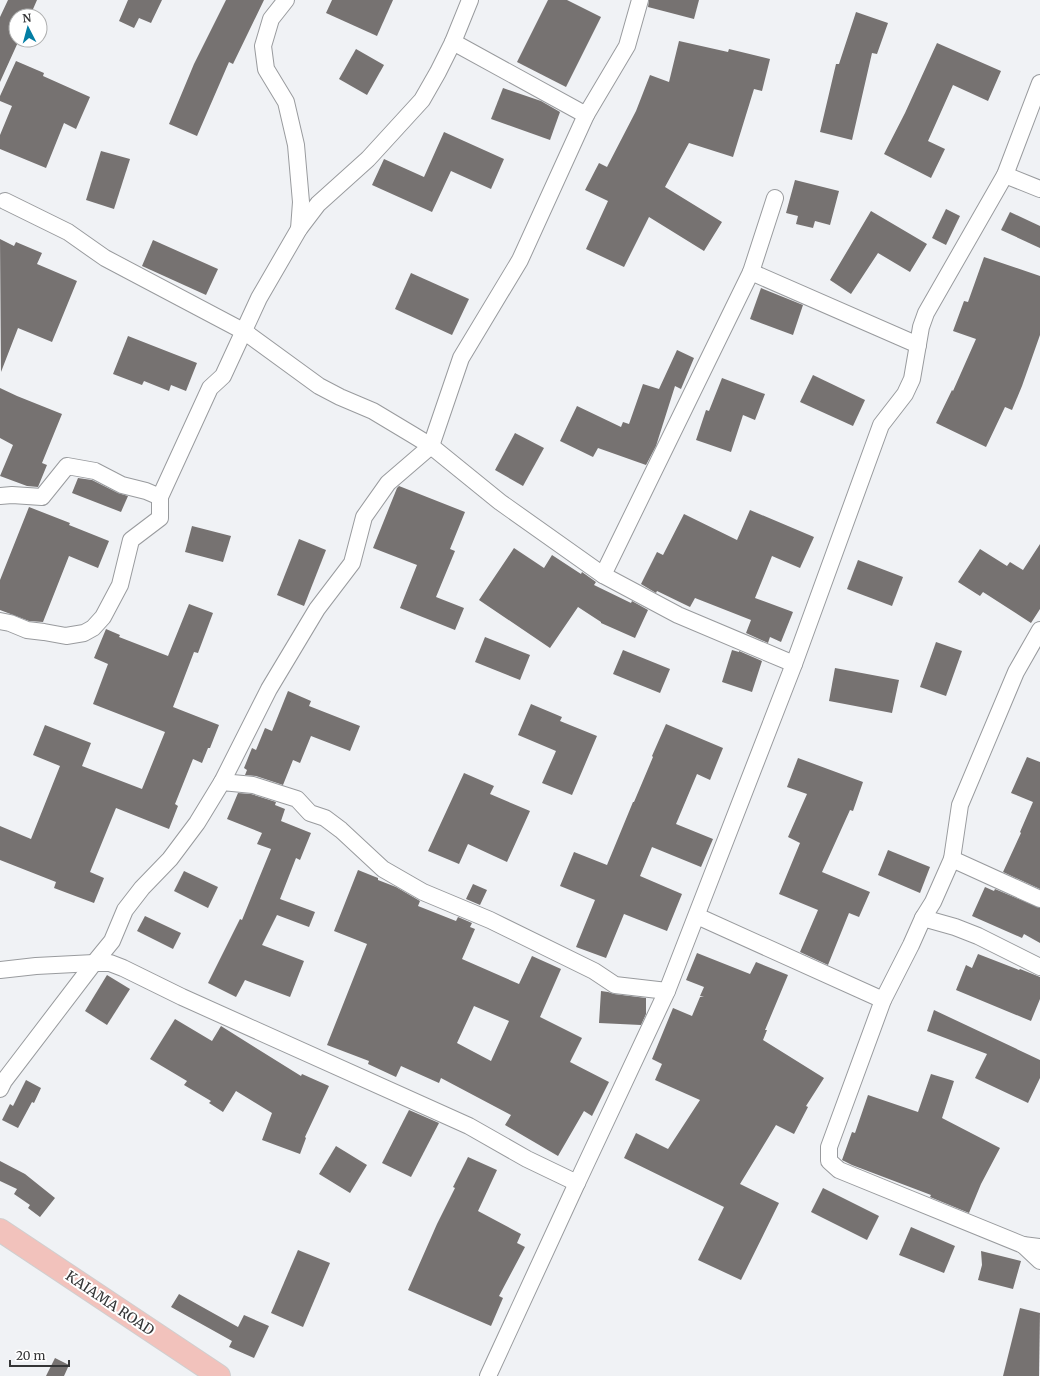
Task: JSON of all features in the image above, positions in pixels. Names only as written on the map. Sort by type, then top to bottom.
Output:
[{"type":"highway","name":"KAIAMA ROAD","points":[[0,1230],[219,1376]]},
{"type":"street","points":[[286,0],[271,19],[263,46],[266,69],[286,102],[296,145],[301,202],[298,229]]},
{"type":"street","points":[[0,621],[10,623],[27,630],[66,636],[84,633],[93,628],[103,618],[120,586],[131,540],[160,518],[160,496],[210,388],[224,376],[259,298],[298,229],[318,204],[368,159],[422,100],[453,42],[470,0]]},
{"type":"street","points":[[0,1089],[4,1081],[112,941],[125,910],[142,888],[170,859],[197,823],[222,782],[269,689],[317,609],[352,563],[364,516],[388,483],[430,446],[461,358],[520,260],[586,115],[627,46],[640,0]]},
{"type":"street","points":[[453,42],[586,115]]},
{"type":"street","points":[[488,1376],[667,992],[794,664],[881,425],[905,394],[912,380],[920,327],[926,313],[1005,175],[1040,82]]},
{"type":"street","points":[[1005,175],[1040,189]]},
{"type":"street","points":[[603,575],[751,272],[775,198]]},
{"type":"street","points":[[6,201],[68,232],[105,258],[245,332],[319,386],[373,412],[430,446],[500,502],[603,575],[678,615],[794,664]]},
{"type":"street","points":[[751,272],[918,345]]},
{"type":"street","points":[[0,496],[12,495],[42,497],[67,466],[95,471],[122,485],[160,496]]},
{"type":"street","points":[[1040,630],[1016,672],[960,805],[952,859],[933,902],[923,918],[883,1000],[829,1147],[829,1160],[839,1170],[1023,1245],[1040,1247]]},
{"type":"street","points":[[222,782],[253,785],[297,799],[310,813],[326,818],[342,830],[384,869],[424,892],[490,920],[594,971],[615,985],[667,992]]},
{"type":"street","points":[[952,859],[1040,899]]},
{"type":"street","points":[[697,916],[883,1000]]},
{"type":"street","points":[[923,918],[956,927],[978,936],[1040,967]]},
{"type":"street","points":[[0,970],[36,966],[110,963],[469,1126],[527,1159],[577,1183]]},
{"type":"street","points":[[1023,1245],[1040,1261]]},
{"type":"building","points":[[8,0],[37,0],[34,8],[8,8],[8,48],[15,48],[0,82],[0,17]]},
{"type":"building","points":[[128,0],[162,0],[151,23],[139,18],[134,28],[119,21]]},
{"type":"building","points":[[226,0],[264,0],[233,64],[229,62],[197,136],[169,124],[194,64]]},
{"type":"building","points":[[332,0],[393,0],[377,36],[326,13]]},
{"type":"building","points":[[548,0],[567,0],[601,17],[566,87],[517,62]]},
{"type":"building","points":[[649,0],[699,0],[694,19],[648,7]]},
{"type":"building","points":[[856,12],[888,23],[877,54],[872,53],[852,140],[820,132],[836,64],[839,64]]},
{"type":"building","points":[[679,41],[728,52],[729,49],[770,59],[762,91],[754,89],[733,157],[689,143],[665,187],[722,222],[704,251],[649,217],[624,267],[586,249],[608,201],[585,190],[599,163],[607,167],[636,111],[650,75],[669,82]]},
{"type":"building","points":[[937,43],[1001,71],[988,101],[953,85],[928,141],[945,149],[931,178],[884,154],[905,113]]},
{"type":"building","points":[[356,49],[384,65],[367,95],[339,79]]},
{"type":"building","points":[[16,61],[44,73],[43,76],[90,97],[76,129],[64,123],[46,168],[0,149],[0,135],[12,106],[0,101],[0,96]]},
{"type":"building","points":[[503,88],[541,101],[560,112],[550,140],[491,119]]},
{"type":"building","points":[[444,132],[504,159],[491,189],[451,171],[432,212],[372,185],[384,159],[424,177]]},
{"type":"building","points":[[101,151],[130,159],[114,209],[86,200]]},
{"type":"building","points":[[795,180],[839,191],[830,225],[815,221],[813,228],[796,224],[798,216],[786,213]]},
{"type":"building","points":[[946,209],[960,216],[946,245],[932,238]]},
{"type":"building","points":[[871,211],[927,244],[910,272],[878,253],[851,294],[830,280]]},
{"type":"building","points":[[1010,212],[1040,226],[1040,248],[1001,230]]},
{"type":"building","points":[[0,239],[14,246],[16,242],[42,253],[37,264],[77,281],[52,342],[18,328],[1,372]]},
{"type":"building","points":[[153,240],[218,269],[206,295],[142,266]]},
{"type":"building","points":[[984,257],[1040,276],[1040,335],[1012,410],[1005,407],[986,447],[936,423],[952,390],[953,391],[976,339],[953,331],[964,301],[968,302]]},
{"type":"building","points":[[411,273],[469,299],[452,335],[395,309]]},
{"type":"building","points":[[761,288],[803,305],[793,335],[750,319]]},
{"type":"building","points":[[128,336],[197,363],[186,391],[171,385],[169,391],[144,381],[142,385],[113,374]]},
{"type":"building","points":[[677,350],[694,358],[681,389],[675,386],[656,446],[646,465],[598,448],[593,457],[560,441],[577,406],[621,427],[623,422],[629,424],[643,384],[659,389]]},
{"type":"building","points":[[813,375],[865,400],[853,426],[800,402]]},
{"type":"building","points":[[722,378],[765,394],[755,420],[743,415],[731,452],[696,440],[706,410],[709,411]]},
{"type":"building","points":[[0,388],[62,414],[42,463],[47,465],[38,487],[27,486],[0,476],[13,445],[0,438]]},
{"type":"building","points":[[515,433],[544,448],[523,486],[495,470]]},
{"type":"building","points":[[78,478],[92,480],[118,493],[128,496],[121,512],[72,493]]},
{"type":"building","points":[[399,486],[465,512],[450,549],[455,551],[436,597],[464,608],[455,630],[400,608],[417,565],[373,548]]},
{"type":"building","points":[[29,507],[70,523],[69,525],[109,541],[98,568],[69,556],[43,622],[29,621],[0,610],[0,580]]},
{"type":"building","points":[[750,510],[814,537],[800,568],[772,556],[755,598],[793,612],[781,642],[770,637],[768,643],[746,633],[751,620],[695,598],[690,607],[657,591],[656,593],[641,584],[657,552],[663,555],[684,514],[737,540]]},
{"type":"building","points":[[192,526],[231,536],[223,562],[185,552]]},
{"type":"building","points":[[299,539],[326,550],[304,606],[277,595]]},
{"type":"building","points":[[1040,544],[1040,609],[1031,623],[983,592],[980,596],[958,582],[980,549],[1007,566],[1010,562],[1023,570]]},
{"type":"building","points":[[514,548],[544,568],[552,555],[581,574],[582,572],[596,582],[594,585],[631,603],[632,601],[648,610],[635,638],[601,623],[578,607],[550,648],[479,600]]},
{"type":"building","points":[[858,560],[903,577],[892,606],[847,589]]},
{"type":"building","points":[[189,604],[213,613],[198,653],[194,652],[173,707],[219,725],[202,763],[193,759],[175,804],[178,806],[169,829],[116,808],[90,872],[104,878],[94,903],[54,888],[56,882],[0,860],[0,826],[31,839],[60,766],[33,755],[45,725],[91,743],[82,766],[142,789],[165,732],[93,704],[108,664],[94,658],[106,629],[120,635],[119,637],[168,656]]},
{"type":"building","points":[[485,637],[530,655],[520,680],[475,662]]},
{"type":"building","points":[[936,642],[962,651],[946,696],[920,687]]},
{"type":"building","points":[[623,650],[670,669],[660,693],[613,674]]},
{"type":"building","points":[[732,650],[739,651],[762,661],[752,692],[722,682]]},
{"type":"building","points":[[835,668],[899,680],[892,713],[829,701]]},
{"type":"building","points":[[288,691],[311,701],[309,706],[360,726],[350,751],[311,736],[300,763],[293,760],[283,785],[256,776],[245,775],[247,770],[244,768],[252,748],[256,750],[265,728],[272,731]]},
{"type":"building","points":[[531,704],[562,717],[560,721],[597,736],[572,795],[542,783],[556,751],[518,735]]},
{"type":"building","points":[[666,724],[723,748],[710,780],[697,774],[676,824],[713,839],[701,867],[652,847],[640,876],[682,894],[667,931],[624,914],[606,958],[576,947],[595,900],[560,886],[574,852],[607,865]]},
{"type":"building","points":[[1027,757],[1040,762],[1040,889],[1003,872],[1033,802],[1011,793]]},
{"type":"building","points":[[798,758],[863,782],[853,811],[850,810],[822,872],[870,892],[859,917],[849,913],[828,965],[800,952],[818,910],[779,894],[800,843],[788,837],[807,794],[787,787]]},
{"type":"building","points":[[464,773],[494,786],[490,794],[530,811],[507,862],[468,844],[459,864],[428,851]]},
{"type":"building","points":[[238,793],[251,794],[276,802],[275,805],[285,809],[281,821],[311,833],[300,860],[296,858],[280,899],[315,912],[309,927],[277,915],[262,945],[304,961],[290,997],[245,980],[236,997],[208,983],[240,919],[242,920],[271,849],[257,844],[262,833],[227,819]]},
{"type":"building","points":[[888,850],[930,867],[920,893],[878,875]]},
{"type":"building","points":[[358,870],[396,887],[420,901],[418,906],[456,921],[458,917],[472,923],[470,927],[475,929],[462,959],[519,984],[532,956],[561,969],[540,1017],[582,1038],[570,1062],[609,1082],[592,1116],[584,1111],[558,1156],[505,1125],[511,1115],[441,1078],[439,1083],[401,1066],[396,1077],[368,1064],[369,1061],[327,1045],[367,944],[334,931]],"holes":[[[474,1006],[509,1021],[491,1061],[457,1043]]]},
{"type":"building","points":[[184,871],[218,887],[208,908],[174,891]]},
{"type":"building","points":[[473,884],[487,890],[480,905],[466,899]]},
{"type":"building","points":[[985,887],[994,891],[995,889],[1040,908],[1040,943],[1024,934],[1022,938],[972,916]]},
{"type":"building","points":[[145,916],[181,933],[173,949],[137,931]]},
{"type":"building","points":[[697,953],[750,974],[756,962],[788,975],[765,1030],[767,1030],[763,1040],[824,1078],[806,1106],[808,1107],[794,1134],[776,1125],[740,1184],[779,1203],[741,1280],[698,1260],[724,1207],[624,1158],[636,1133],[668,1149],[700,1100],[655,1080],[662,1064],[652,1059],[673,1008],[692,1016],[700,997],[704,997],[700,996],[704,987],[686,980]]},
{"type":"building","points":[[978,954],[1040,977],[1040,999],[1031,1021],[956,990],[966,965],[972,968]]},
{"type":"building","points":[[107,975],[130,989],[107,1025],[85,1011]]},
{"type":"building","points":[[601,991],[646,998],[646,1014],[641,1025],[599,1023]]},
{"type":"building","points":[[934,1010],[1040,1060],[1040,1078],[1028,1103],[975,1078],[987,1054],[927,1031]]},
{"type":"building","points":[[175,1019],[212,1041],[221,1026],[301,1076],[302,1074],[329,1086],[305,1137],[306,1138],[300,1154],[262,1140],[272,1113],[236,1091],[223,1112],[209,1103],[211,1101],[184,1085],[187,1081],[150,1059]]},
{"type":"building","points":[[931,1074],[954,1081],[942,1118],[1000,1148],[981,1184],[969,1213],[930,1197],[931,1195],[842,1160],[852,1132],[855,1133],[868,1095],[918,1112]]},
{"type":"building","points":[[26,1080],[41,1088],[34,1103],[32,1102],[18,1128],[2,1120],[10,1104],[13,1106]]},
{"type":"building","points":[[409,1110],[439,1123],[411,1177],[382,1163]]},
{"type":"building","points":[[336,1146],[367,1165],[350,1193],[319,1174]]},
{"type":"building","points":[[468,1157],[497,1170],[478,1211],[521,1234],[517,1243],[525,1247],[499,1296],[503,1298],[491,1326],[408,1290],[437,1224],[455,1188],[453,1187]]},
{"type":"building","points":[[0,1161],[25,1174],[55,1198],[40,1217],[28,1208],[30,1205],[14,1194],[17,1189],[0,1181]]},
{"type":"building","points":[[823,1188],[879,1216],[867,1240],[811,1212]]},
{"type":"building","points":[[911,1227],[955,1246],[944,1273],[899,1255]]},
{"type":"building","points":[[298,1250],[330,1263],[303,1327],[271,1313]]},
{"type":"building","points":[[981,1251],[1021,1261],[1013,1289],[978,1280],[982,1265]]},
{"type":"building","points":[[179,1294],[238,1327],[244,1315],[269,1326],[254,1358],[229,1347],[232,1341],[171,1307]]},
{"type":"building","points":[[1020,1308],[1040,1313],[1039,1376],[1003,1376]]},
{"type":"building","points":[[55,1358],[69,1365],[64,1376],[46,1376]]}]
